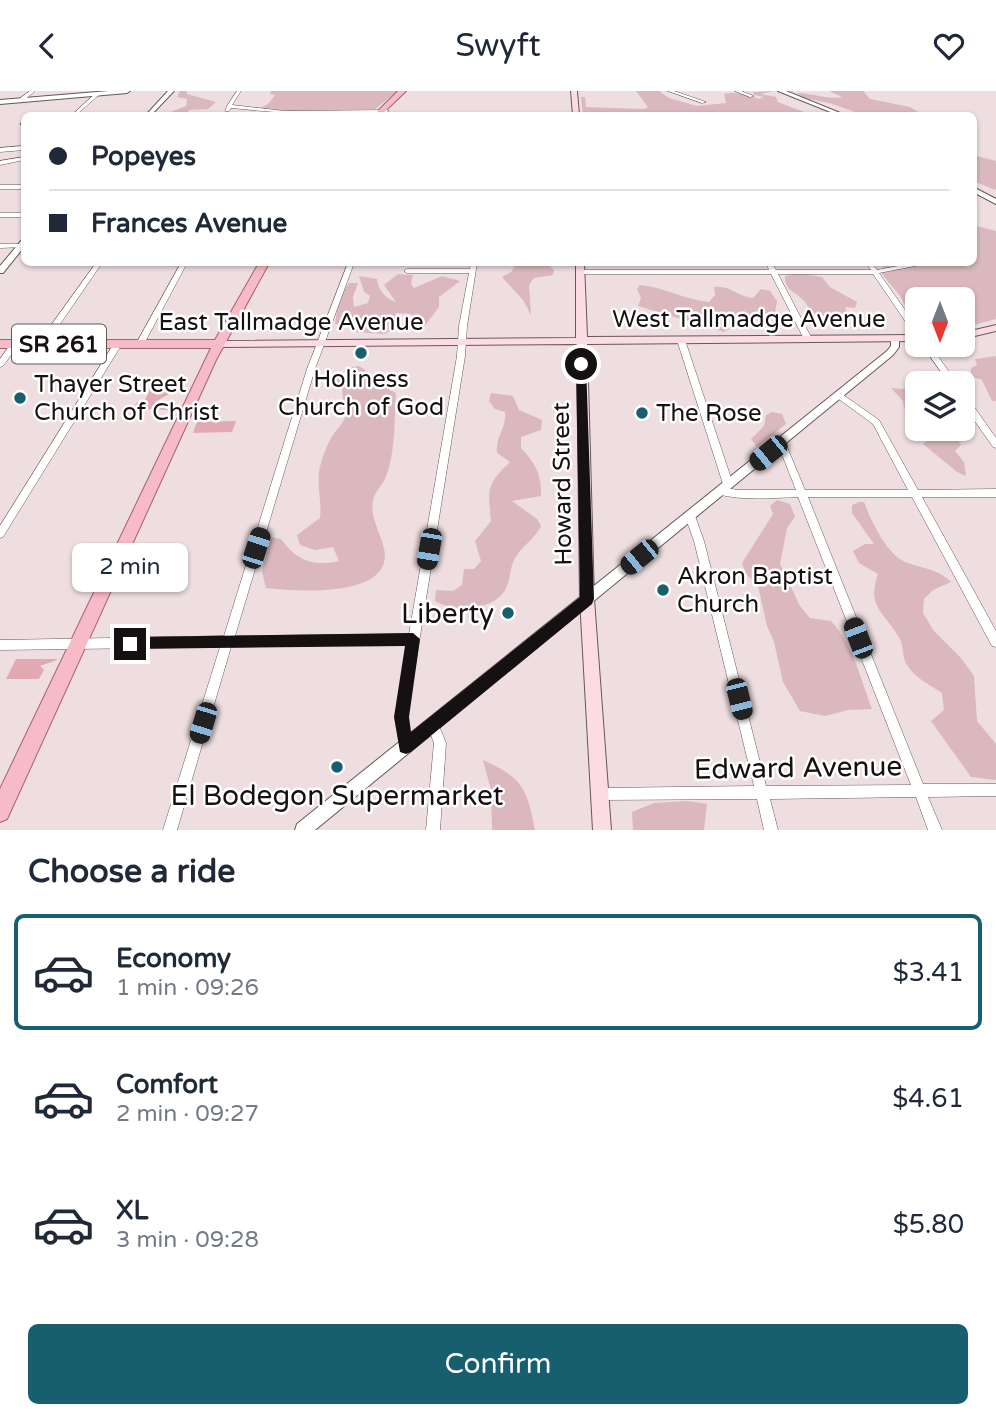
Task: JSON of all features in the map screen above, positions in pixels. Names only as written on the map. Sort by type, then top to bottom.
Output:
[{"type":"main road","points":[[384,112],[405,91]]},
{"type":"main road","points":[[574,91],[576,112]]},
{"type":"main road","points":[[0,812],[218,344],[262,266]]},
{"type":"main road","name":"Howard Street","points":[[580,267],[587,599],[602,830]]},
{"type":"main road","points":[[975,333],[996,328]]},
{"type":"main road","name":"West Tallmadge Avenue","points":[[581,340],[905,339]]},
{"type":"main road","name":"East Tallmadge Avenue","points":[[0,344],[581,340]]},
{"type":"street","points":[[22,100],[33,91]]},
{"type":"street","points":[[0,102],[127,91]]},
{"type":"street","points":[[151,112],[171,91]]},
{"type":"street","points":[[225,112],[239,91]]},
{"type":"street","points":[[670,91],[704,102]]},
{"type":"street","points":[[737,91],[751,93],[757,102]]},
{"type":"street","points":[[780,91],[834,112]]},
{"type":"street","points":[[77,112],[94,93]]},
{"type":"street","points":[[229,106],[285,112],[384,112]]},
{"type":"street","points":[[0,150],[21,148]]},
{"type":"street","points":[[0,163],[21,160]]},
{"type":"street","points":[[0,187],[21,187]]},
{"type":"street","points":[[977,191],[996,202]]},
{"type":"street","points":[[0,215],[21,215]]},
{"type":"street","points":[[0,246],[21,245]]},
{"type":"street","points":[[0,271],[21,248]]},
{"type":"street","points":[[42,344],[97,266]]},
{"type":"street","points":[[140,344],[182,266]]},
{"type":"street","points":[[170,830],[320,342],[350,266]]},
{"type":"street","points":[[666,266],[670,272]]},
{"type":"street","points":[[771,266],[808,339]]},
{"type":"street","points":[[871,266],[905,314]]},
{"type":"street","points":[[580,267],[670,272],[876,272],[905,266]]},
{"type":"street","points":[[406,746],[401,717],[458,375],[473,267],[407,271]]},
{"type":"street","points":[[303,830],[890,353],[895,347],[895,339]]},
{"type":"street","points":[[681,340],[724,488]]},
{"type":"street","points":[[0,364],[15,344]]},
{"type":"street","points":[[0,534],[118,344]]},
{"type":"street","points":[[839,395],[876,422],[996,642]]},
{"type":"street","points":[[975,415],[996,445]]},
{"type":"street","points":[[780,442],[935,830]]},
{"type":"street","points":[[724,488],[738,494],[996,493]]},
{"type":"street","points":[[690,516],[699,541],[771,830]]},
{"type":"street","points":[[0,645],[413,639]]},
{"type":"street","points":[[433,725],[440,743],[433,830]]},
{"type":"street","name":"Edward Avenue","points":[[600,794],[996,790]]},
{"type":"shaded area","points":[[180,91],[187,91],[187,94],[216,102],[208,109],[171,112],[186,106],[187,99],[177,97]]},
{"type":"shaded area","points":[[271,91],[398,91],[375,109],[292,111],[260,108],[268,104],[275,95],[270,94]]},
{"type":"shaded area","points":[[636,91],[659,91],[669,98],[697,106],[726,103],[724,94],[728,93],[759,99],[764,97],[754,95],[753,92],[773,91],[761,94],[776,97],[778,102],[804,112],[583,112],[581,97],[585,97],[586,107],[648,107]]},
{"type":"shaded area","points":[[829,91],[863,91],[870,99],[910,107],[918,112],[855,112],[803,98],[797,93],[842,97]]},
{"type":"shaded area","points":[[977,156],[996,161],[996,190],[977,183]]},
{"type":"shaded area","points":[[977,226],[996,231],[996,319],[975,325],[975,287],[905,287],[905,305],[882,274],[884,266],[977,266]]},
{"type":"shaded area","points":[[515,266],[549,266],[554,270],[553,275],[534,278],[529,285],[531,315],[523,300],[502,277]]},
{"type":"shaded area","points":[[799,273],[822,277],[830,287],[857,302],[855,308],[845,307],[848,315],[812,318],[806,304],[785,281],[785,276]]},
{"type":"shaded area","points":[[398,274],[413,275],[411,284],[414,288],[442,276],[460,281],[439,297],[439,307],[420,332],[411,314],[396,313],[391,330],[385,334],[355,332],[349,323],[335,324],[339,297],[349,283],[358,283],[353,297],[354,307],[368,303],[370,296],[364,292],[359,276],[377,279],[383,293],[396,302],[384,285]]},
{"type":"shaded area","points":[[640,285],[709,302],[715,295],[714,287],[753,298],[761,289],[770,291],[777,301],[775,313],[766,320],[749,315],[735,316],[724,321],[729,329],[724,332],[638,306],[641,298],[637,289]]},
{"type":"shaded area","points":[[996,356],[996,401],[992,401],[982,380],[975,377],[975,371],[971,371],[971,368],[977,365],[975,359]]},
{"type":"shaded area","points":[[359,366],[396,393],[389,469],[372,504],[385,555],[381,569],[370,579],[354,586],[336,589],[266,588],[262,572],[271,537],[281,539],[293,552],[306,560],[321,563],[339,561],[333,547],[315,550],[300,545],[297,535],[320,518],[321,464],[330,440],[347,412],[342,388],[327,380],[330,375],[343,378],[352,367]]},
{"type":"shaded area","points":[[891,388],[905,389],[905,410],[903,401]]},
{"type":"shaded area","points":[[491,393],[513,396],[519,410],[542,420],[541,430],[521,437],[521,448],[534,464],[539,476],[541,496],[512,501],[537,519],[541,526],[515,559],[507,586],[495,601],[464,608],[443,605],[435,601],[436,590],[453,591],[462,585],[464,569],[474,569],[481,561],[475,541],[491,521],[490,488],[496,476],[510,462],[497,453],[505,412],[495,409],[489,401]]},
{"type":"shaded area","points":[[772,412],[782,414],[786,424],[757,447],[751,439],[764,426],[766,415]]},
{"type":"shaded area","points":[[926,441],[958,441],[961,445],[955,451],[964,462],[966,476],[957,472],[923,444]]},
{"type":"shaded area","points":[[777,500],[790,504],[795,517],[787,528],[780,564],[800,606],[810,618],[831,621],[839,631],[856,663],[872,709],[848,710],[825,716],[800,711],[783,682],[758,586],[746,574],[742,563],[773,514],[770,506]]},
{"type":"shaded area","points":[[864,502],[880,536],[898,558],[935,571],[951,582],[933,590],[924,599],[923,613],[934,631],[961,658],[974,676],[977,721],[996,744],[996,780],[971,777],[931,721],[944,710],[942,693],[910,670],[904,659],[900,639],[876,602],[874,595],[878,574],[859,563],[853,551],[865,544],[874,544],[852,513],[852,505]]},
{"type":"shaded area","points":[[483,760],[507,773],[521,786],[526,794],[535,830],[492,830],[491,790]]},
{"type":"shaded area","points":[[687,801],[707,804],[704,830],[633,830],[632,812],[654,803]]},
{"type":"building","points":[[151,388],[180,388],[155,402],[176,403],[172,410],[133,409],[137,402],[145,400]]},
{"type":"building","points":[[236,421],[232,432],[193,433],[197,422]]},
{"type":"building","points":[[16,659],[57,660],[40,666],[44,670],[39,679],[6,679]]},
{"type":"place","name":"Holiness Church of God","points":[[361,353]]},
{"type":"place","name":"Thayer Street Church of Christ","points":[[20,398]]},
{"type":"place","name":"The Rose","points":[[642,413]]},
{"type":"place","name":"Akron Baptist Church","points":[[663,590]]},
{"type":"place","name":"Liberty","points":[[508,613]]},
{"type":"place","name":"El Bodegon Supermarket","points":[[337,767]]},
{"type":"route","points":[[130,644],[413,639],[401,717],[406,746],[587,599],[581,364]]}]
